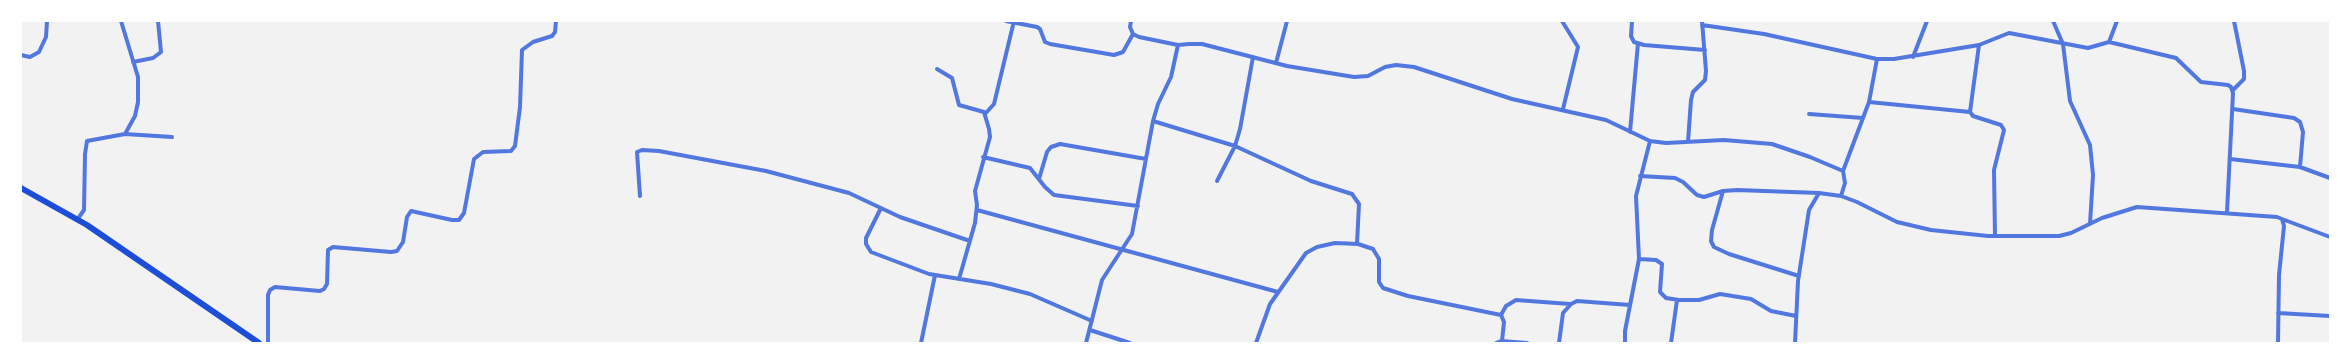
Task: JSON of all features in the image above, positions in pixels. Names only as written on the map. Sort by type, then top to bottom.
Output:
[{"type":"main road","points":[[21,188],[77,220],[259,343]]},
{"type":"street","points":[[21,55],[30,57],[39,52],[46,37],[47,21]]},
{"type":"street","points":[[120,21],[138,77],[138,102],[135,116],[125,134]]},
{"type":"street","points":[[133,62],[153,58],[160,52],[158,21]]},
{"type":"street","points":[[268,343],[270,290],[275,287],[320,291],[324,289],[327,284],[328,250],[333,247],[391,252],[396,251],[403,242],[406,217],[411,211],[452,220],[459,220],[464,213],[474,159],[483,152],[504,153],[511,151],[515,146],[520,107],[522,50],[533,42],[552,36],[555,32],[556,21]]},
{"type":"street","points":[[1006,21],[1037,27],[1040,29],[1045,42],[1050,44],[1114,55],[1123,52],[1134,34]]},
{"type":"street","points":[[1131,21],[1130,27],[1134,34],[1139,37],[1178,45],[1202,44],[1276,63],[1354,77],[1368,76],[1385,68],[1403,64],[1489,92],[1606,120],[1650,141],[1688,142],[1724,140],[1772,144],[1810,157],[1843,171]]},
{"type":"street","points":[[1276,63],[1287,21]]},
{"type":"street","points":[[1562,21],[1578,47],[1563,110]]},
{"type":"street","points":[[1632,21],[1630,36],[1634,42],[1705,50]]},
{"type":"street","points":[[1913,57],[1927,21]]},
{"type":"street","points":[[2053,21],[2063,44],[2070,101],[2090,145],[2093,161],[2090,224]]},
{"type":"street","points":[[2109,42],[2117,21]]},
{"type":"street","points":[[2233,90],[2244,79],[2244,71],[2234,21]]},
{"type":"street","points":[[985,114],[994,104],[1014,22]]},
{"type":"street","points":[[1688,142],[1693,92],[1705,80],[1705,50],[1702,23],[1764,34],[1877,60],[1913,57],[1979,45],[2009,33],[2088,48],[2109,42],[2176,58],[2201,82],[2228,85],[2233,90],[2227,212]]},
{"type":"street","points":[[1630,132],[1638,43]]},
{"type":"street","points":[[1086,343],[1102,280],[1132,234],[1153,121],[1158,104],[1171,78],[1178,45]]},
{"type":"street","points":[[1970,112],[1979,45]]},
{"type":"street","points":[[1217,181],[1235,146],[1253,57]]},
{"type":"street","points":[[1841,196],[1845,183],[1843,171],[1868,102],[1877,60]]},
{"type":"street","points":[[937,69],[952,78],[959,105],[982,110],[985,114],[990,137],[983,157],[975,191],[977,210],[959,279]]},
{"type":"street","points":[[1868,102],[1970,112],[1973,116],[2001,125],[2004,130],[1994,170],[1995,236]]},
{"type":"street","points":[[2233,109],[2294,118],[2300,122],[2303,132],[2300,167]]},
{"type":"street","points":[[1809,114],[1863,118]]},
{"type":"street","points":[[1153,121],[1235,146],[1311,181],[1352,194],[1359,204],[1357,244]]},
{"type":"street","points":[[77,220],[84,210],[85,154],[87,141],[125,134],[172,137]]},
{"type":"street","points":[[1625,343],[1630,304],[1639,259],[1636,196],[1650,141]]},
{"type":"street","points":[[1039,179],[1047,152],[1051,147],[1060,144],[1146,159]]},
{"type":"street","points":[[640,196],[637,152],[642,150],[659,151],[766,171],[849,193],[900,217],[970,241]]},
{"type":"street","points":[[983,157],[1030,168],[1054,195],[1138,206]]},
{"type":"street","points":[[2230,159],[2300,167],[2330,178]]},
{"type":"street","points":[[1640,176],[1675,178],[1700,196],[1724,191],[1747,190],[1819,192],[1841,196],[1857,202],[1897,222],[1931,230],[1995,236],[2059,236],[2090,224],[2110,214],[2137,207],[2227,212],[2282,219],[2330,237]]},
{"type":"street","points":[[1724,191],[1712,230],[1711,241],[1714,247],[1725,253],[1799,276]]},
{"type":"street","points":[[1795,343],[1799,276],[1808,210],[1819,192]]},
{"type":"street","points":[[881,208],[866,238],[867,248],[871,252],[935,275],[1030,294],[1092,321]]},
{"type":"street","points":[[977,210],[1278,292]]},
{"type":"street","points":[[2278,343],[2281,251],[2284,239],[2282,219]]},
{"type":"street","points":[[1256,343],[1270,304],[1306,253],[1317,247],[1335,243],[1357,244],[1373,249],[1378,254],[1379,282],[1383,288],[1408,296],[1501,315]]},
{"type":"street","points":[[1639,259],[1660,261],[1663,269],[1660,292],[1666,298],[1677,300],[1699,300],[1720,294],[1751,299],[1770,311],[1796,316]]},
{"type":"street","points":[[921,343],[935,275]]},
{"type":"street","points":[[1501,315],[1506,306],[1516,300],[1570,304],[1577,301],[1630,304]]},
{"type":"street","points":[[1671,343],[1677,300]]},
{"type":"street","points":[[1559,343],[1563,313],[1570,304]]},
{"type":"street","points":[[2278,313],[2330,316]]},
{"type":"street","points":[[1501,315],[1504,322],[1502,341]]},
{"type":"street","points":[[1090,330],[1130,343]]},
{"type":"street","points":[[1496,343],[1502,341],[1527,343]]}]
